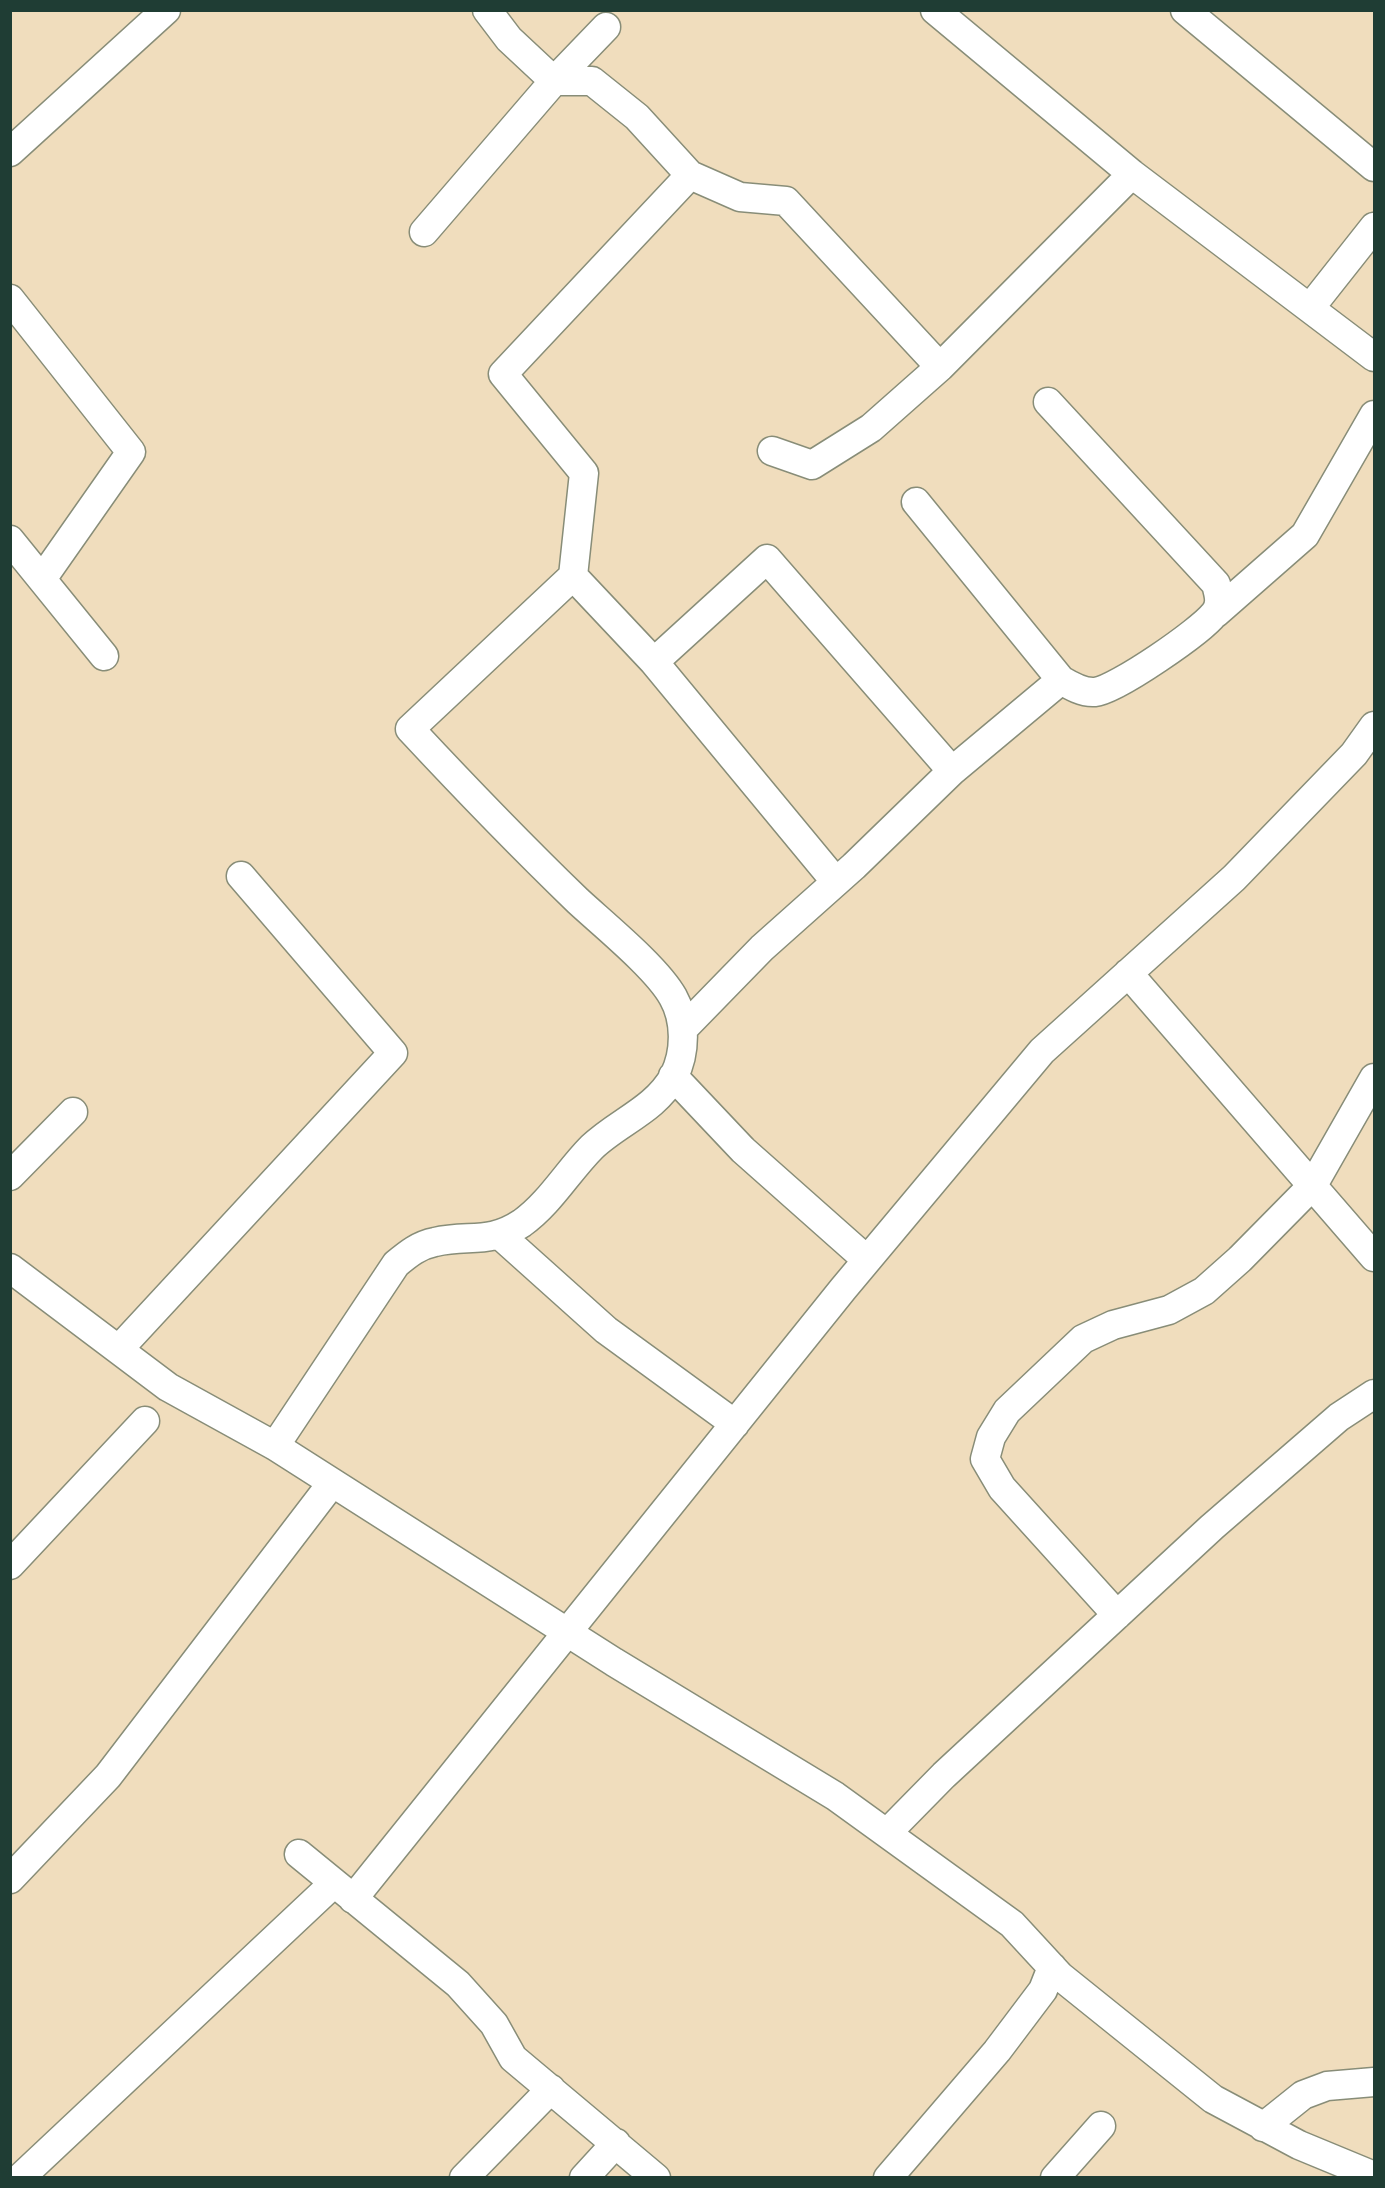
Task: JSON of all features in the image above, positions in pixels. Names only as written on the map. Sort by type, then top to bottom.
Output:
[{"type":"street","points":[[10,153],[166,10]]},
{"type":"street","points":[[487,10],[509,39],[554,81],[592,81],[637,117],[690,175],[740,197],[786,201],[940,367]]},
{"type":"street","points":[[935,10],[1132,174],[1374,357]]},
{"type":"street","points":[[1185,10],[1374,167]]},
{"type":"street","points":[[424,232],[554,81],[606,27]]},
{"type":"street","points":[[772,451],[812,465],[871,429],[940,367],[1132,174]]},
{"type":"street","points":[[275,1446],[396,1264],[415,1249],[436,1242],[476,1240],[500,1235],[522,1222],[547,1201],[574,1164],[596,1143],[633,1119],[674,1076],[681,1053],[684,1028],[673,997],[648,968],[499,825],[410,729],[573,576],[584,473],[502,374],[690,175]]},
{"type":"street","points":[[1310,308],[1374,227]]},
{"type":"street","points":[[10,299],[131,452],[42,579]]},
{"type":"street","points":[[1048,402],[1216,584],[1221,599],[1216,613]]},
{"type":"street","points":[[916,502],[1061,680],[1076,689],[1094,692],[1113,686],[1198,630],[1305,535],[1374,415]]},
{"type":"street","points":[[10,540],[104,656]]},
{"type":"street","points":[[654,662],[767,559],[952,771]]},
{"type":"street","points":[[573,576],[654,662],[836,882]]},
{"type":"street","points":[[684,1028],[762,948],[836,882],[952,771],[1061,680]]},
{"type":"street","points":[[20,2178],[344,1891],[568,1633],[867,1260],[1042,1052],[1242,871],[1354,754],[1374,726]]},
{"type":"street","points":[[119,1349],[393,1053],[241,876]]},
{"type":"street","points":[[1128,973],[1374,1257]]},
{"type":"street","points":[[674,1076],[743,1150],[867,1260]]},
{"type":"street","points":[[1117,1615],[1002,1488],[985,1459],[991,1437],[1007,1411],[1083,1340],[1113,1325],[1169,1310],[1204,1291],[1313,1185],[1374,1078]]},
{"type":"street","points":[[10,1176],[73,1112]]},
{"type":"street","points":[[500,1235],[606,1330],[735,1424]]},
{"type":"street","points":[[10,1268],[168,1387],[275,1446],[568,1633],[835,1796],[1012,1924],[1052,1967],[1213,2099],[1263,2127],[1374,2176]]},
{"type":"street","points":[[887,1833],[944,1775],[1212,1527],[1320,1433],[1374,1394]]},
{"type":"street","points":[[10,1565],[145,1421]]},
{"type":"street","points":[[11,1879],[108,1776],[332,1483]]},
{"type":"street","points":[[298,1854],[458,1984],[494,2024],[513,2058],[656,2178]]},
{"type":"street","points":[[888,2178],[997,2051],[1042,1990],[1052,1967]]},
{"type":"street","points":[[1263,2127],[1303,2095],[1327,2086],[1374,2082]]},
{"type":"street","points":[[464,2178],[551,2089]]},
{"type":"street","points":[[1055,2178],[1101,2126]]},
{"type":"street","points":[[584,2178],[616,2144]]}]
